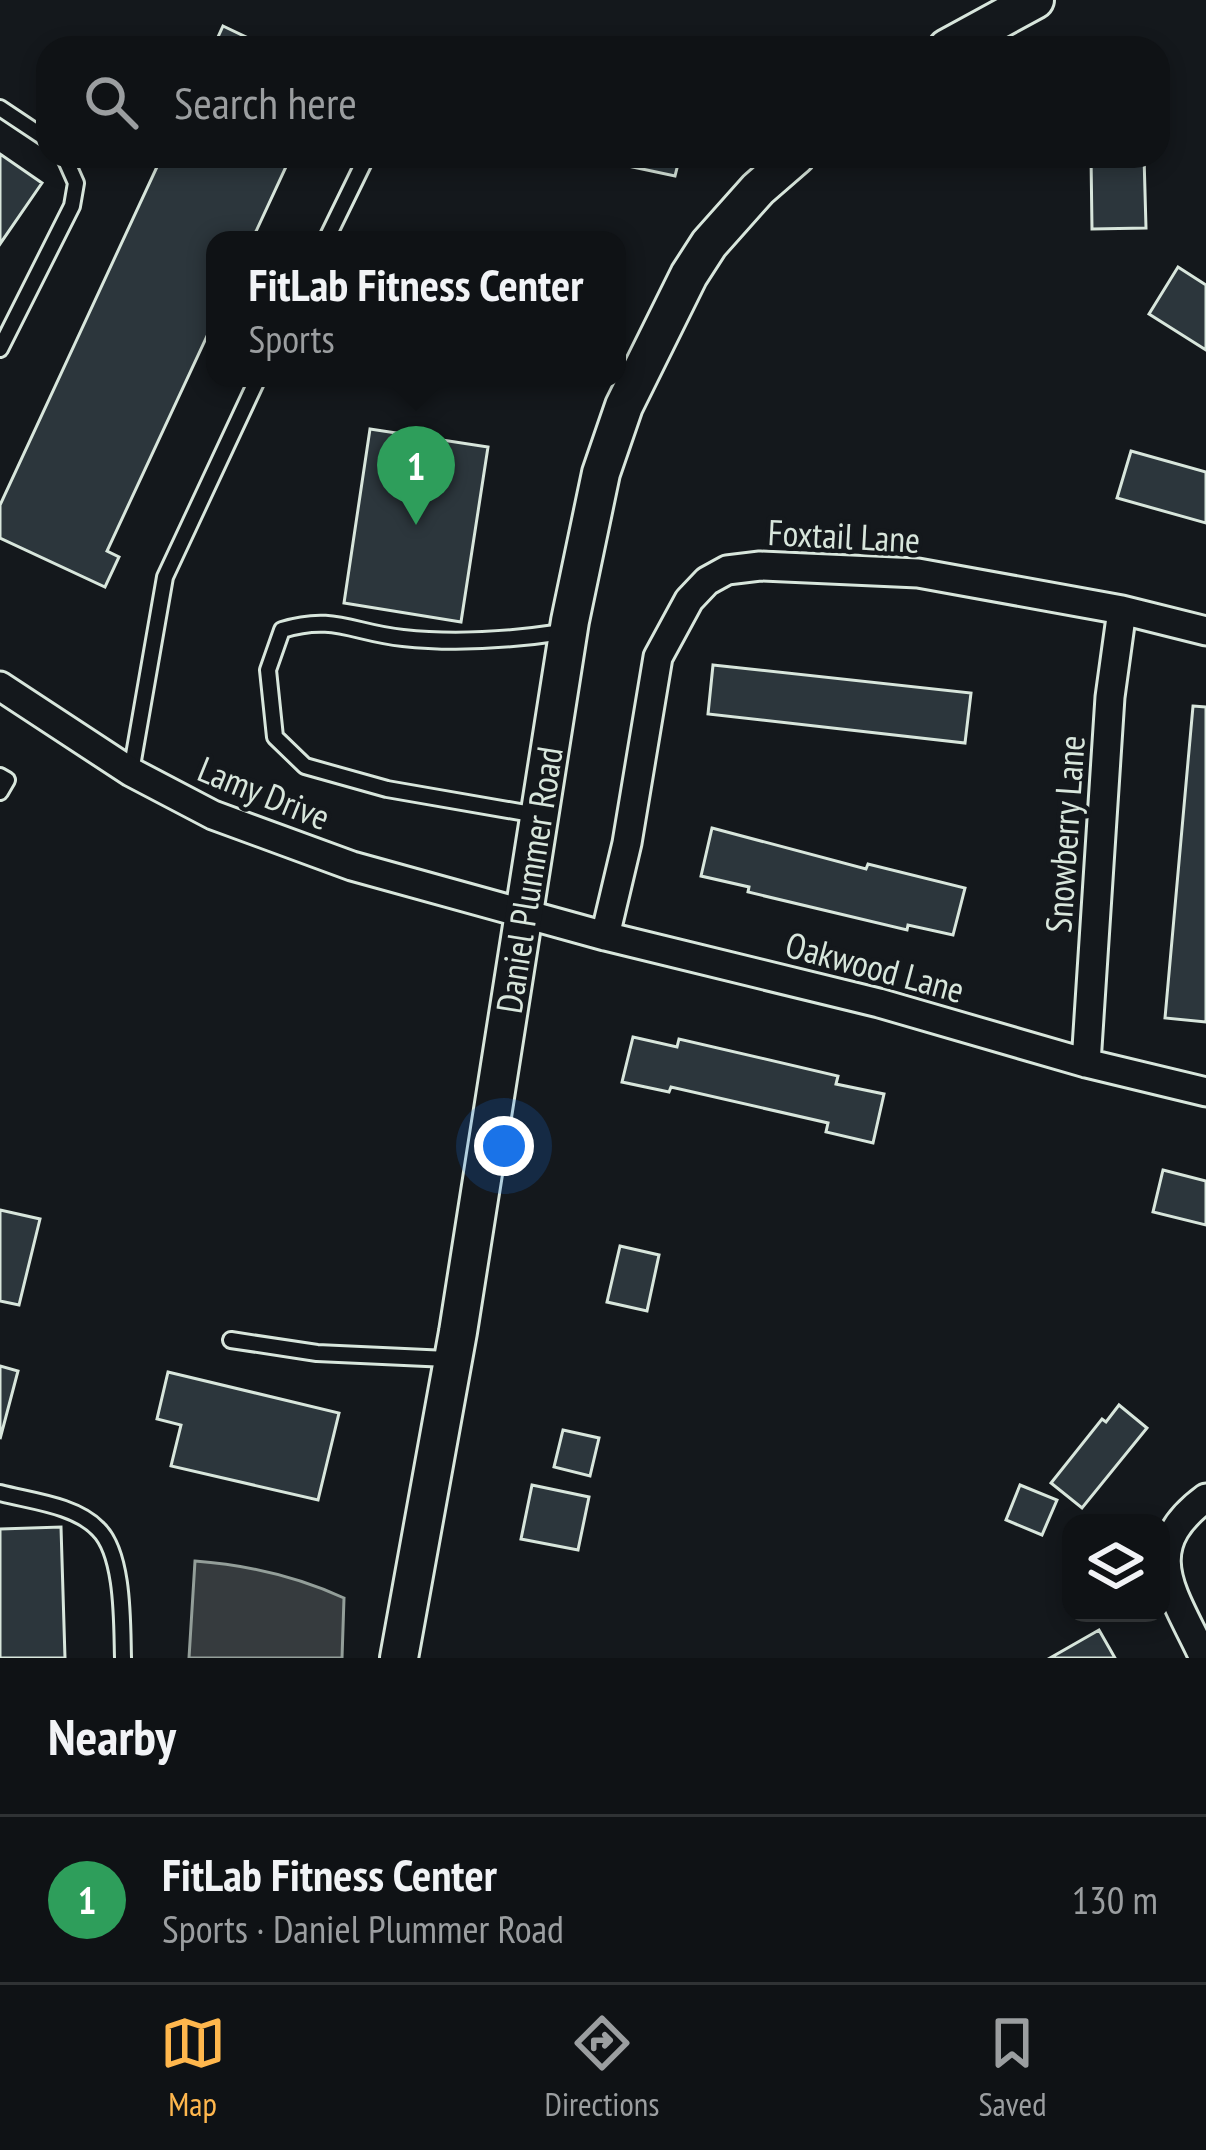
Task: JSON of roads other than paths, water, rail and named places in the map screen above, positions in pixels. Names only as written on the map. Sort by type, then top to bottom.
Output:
[{"type":"street","points":[[969,36],[1035,0]]},
{"type":"street","name":"Daniel Plummer Road","points":[[399,1658],[453,1359],[568,631],[601,473],[654,338],[709,244],[783,168]]},
{"type":"street","name":"Foxtail Lane","points":[[605,936],[627,843],[658,657],[674,624],[707,581],[727,570],[760,566],[918,573],[1123,610],[1206,631]]},
{"type":"street","name":"Snowberry Lane","points":[[1085,1063],[1110,697],[1123,610]]},
{"type":"street","name":"Lamy Drive","points":[[0,686],[131,772],[212,815],[282,843],[438,892],[525,912]]},
{"type":"street","name":"Oakwood Lane","points":[[525,912],[879,1003],[1085,1063],[1206,1091]]},
{"type":"street","points":[[1204,1658],[1164,1560],[1181,1516],[1206,1498]]},
{"type":"lane","points":[[0,108],[36,132]]},
{"type":"lane","points":[[0,349],[72,206],[76,183],[69,168]]},
{"type":"lane","points":[[330,231],[361,168]]},
{"type":"lane","points":[[131,772],[165,577],[254,387]]},
{"type":"lane","points":[[540,815],[387,789],[305,766],[275,737],[268,670],[282,630],[314,620],[421,639],[500,642],[568,631]]},
{"type":"lane","points":[[0,776],[7,780],[0,793]]},
{"type":"lane","points":[[231,1340],[317,1353],[453,1359]]},
{"type":"lane","points":[[0,1493],[73,1513],[98,1528],[115,1561],[123,1658]]},
{"type":"place","name":"FitLab Fitness Center","points":[[416,525]]}]
